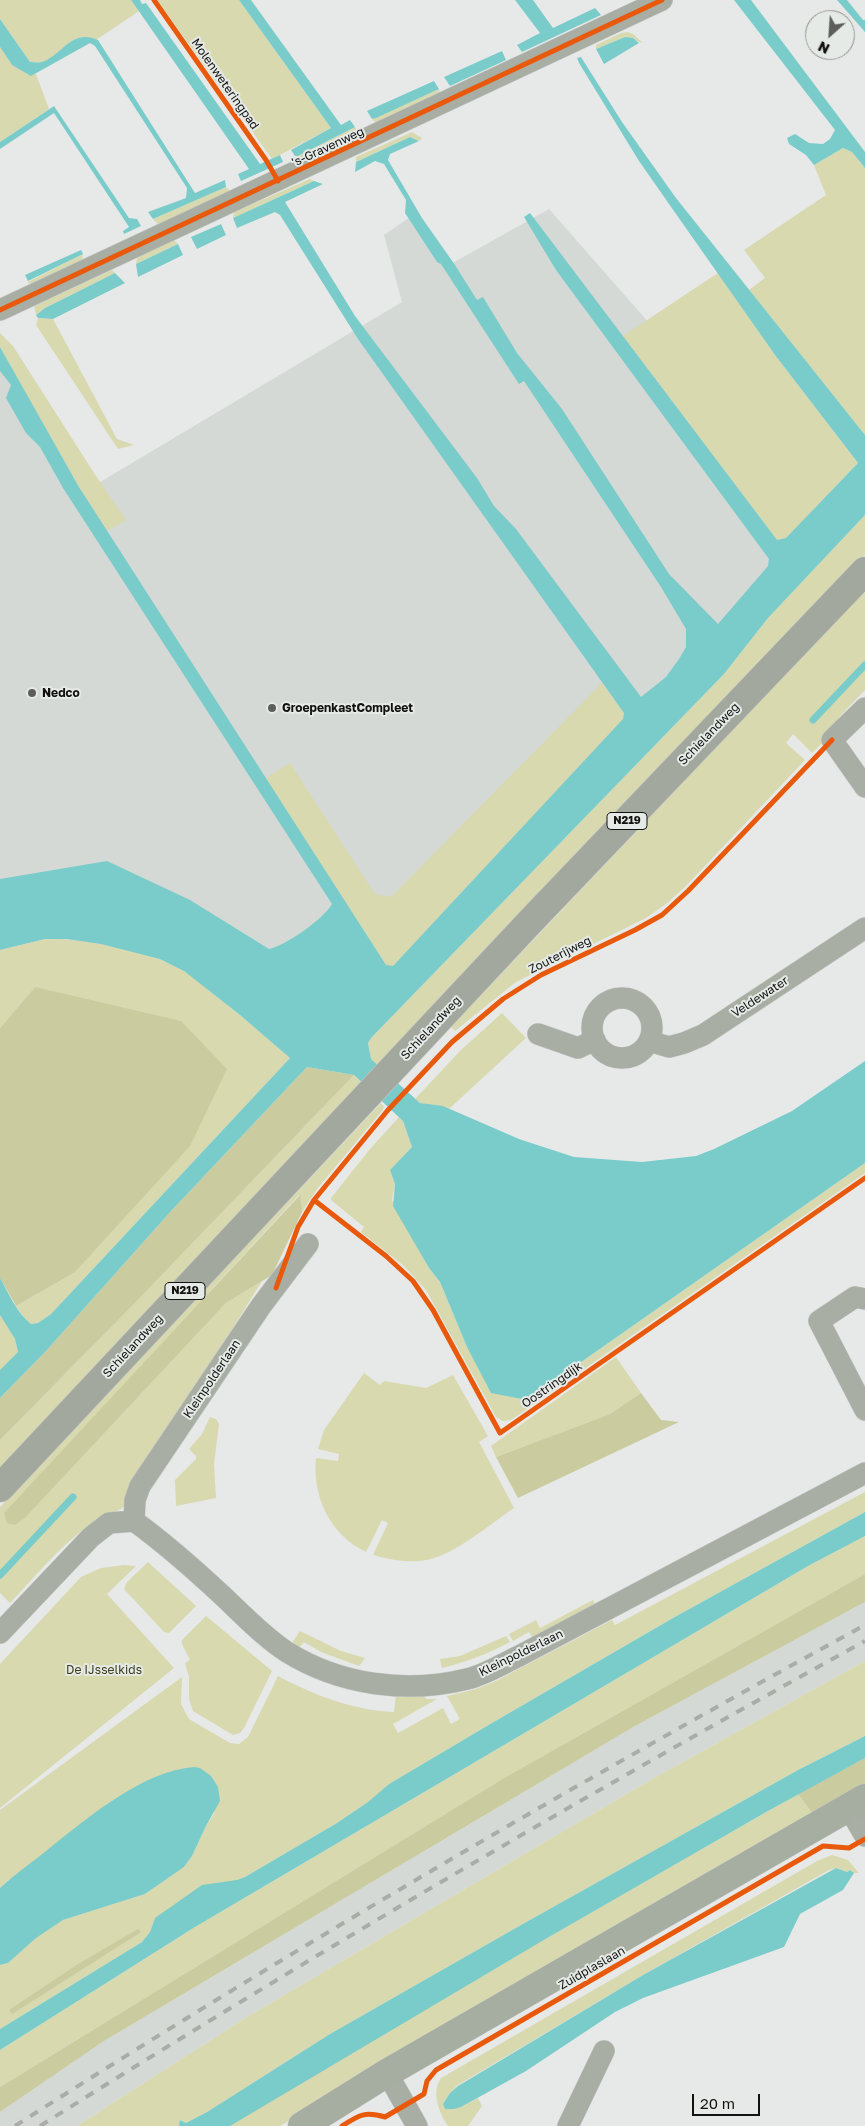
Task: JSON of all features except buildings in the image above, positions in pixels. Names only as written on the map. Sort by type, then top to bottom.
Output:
[{"type":"main road","name":"Schielandweg","points":[[0,1488],[528,924],[865,571]]},
{"type":"street","name":"'s-Gravenweg","points":[[0,310],[662,0]]},
{"type":"street","points":[[865,708],[832,740],[865,787]]},
{"type":"street","name":"Veldewater","points":[[649,1041],[669,1047],[684,1044],[703,1035],[865,928]]},
{"type":"street","points":[[626,998],[637,1002],[648,1014],[652,1030],[649,1041],[639,1052],[625,1058],[605,1052],[595,1040],[593,1023],[597,1012],[604,1004],[614,999],[626,998]]},
{"type":"street","points":[[538,1034],[578,1048],[595,1040]]},
{"type":"street","name":"Kleinpolderlaan","points":[[308,1244],[261,1306],[140,1486],[135,1500],[134,1521],[162,1542],[256,1627],[287,1652],[324,1671],[371,1684],[413,1686],[468,1679],[493,1669],[865,1473]]},
{"type":"street","points":[[865,1299],[855,1297],[819,1321],[865,1410]]},
{"type":"street","points":[[0,1633],[91,1537],[109,1523],[134,1521]]},
{"type":"street","points":[[857,1803],[865,1836]]},
{"type":"street","name":"Zuidplaslaan","points":[[302,2126],[387,2072],[857,1803]]},
{"type":"street","points":[[568,2126],[604,2050]]},
{"type":"street","points":[[387,2072],[417,2126]]},
{"type":"shaded area","points":[[549,209],[829,528],[346,1036],[0,922],[0,361],[75,497],[402,302],[384,235],[413,215],[449,265]]},
{"type":"shaded area","points":[[865,1602],[865,1661],[647,1782],[247,2017],[77,2126],[0,2126],[0,2112],[104,2041],[635,1726]]},
{"type":"green space","points":[[0,0],[131,0],[139,11],[96,40],[80,38],[74,40],[49,59],[40,62],[30,62],[0,19]]},
{"type":"green space","points":[[157,0],[239,0],[331,128],[272,159]]},
{"type":"green space","points":[[628,32],[643,43],[625,37],[596,49],[596,45],[621,33]]},
{"type":"green space","points":[[0,47],[12,65],[36,74],[49,109],[0,142]]},
{"type":"green space","points":[[439,89],[441,97],[382,124],[372,119]]},
{"type":"green space","points":[[355,127],[358,131],[301,160],[300,157],[295,156],[298,156]]},
{"type":"green space","points":[[412,132],[422,138],[419,141],[410,137],[356,162],[356,157]]},
{"type":"green space","points":[[843,148],[852,152],[865,168],[865,435],[749,290],[765,278],[744,250],[826,195],[814,165]]},
{"type":"green space","points":[[310,179],[314,181],[233,218],[234,212]]},
{"type":"green space","points":[[226,187],[230,191],[159,225],[153,219]]},
{"type":"green space","points":[[174,240],[178,244],[136,264],[137,258]]},
{"type":"green space","points":[[83,254],[82,261],[32,284],[28,283],[28,282]]},
{"type":"green space","points":[[112,270],[115,273],[45,308],[36,315],[34,306]]},
{"type":"green space","points":[[718,273],[775,355],[858,463],[786,538],[777,540],[623,336]]},
{"type":"green space","points":[[38,318],[53,319],[117,439],[134,445],[118,449],[36,325]]},
{"type":"green space","points":[[0,333],[13,346],[126,520],[107,531],[79,487],[0,347]]},
{"type":"green space","points":[[865,515],[865,555],[379,1066],[371,1059],[368,1043],[371,1038],[724,674],[768,618]]},
{"type":"green space","points":[[865,590],[865,690],[839,717],[844,722],[812,753],[793,734],[786,743],[805,760],[686,886],[666,904],[646,918],[516,982],[455,1031],[451,1027]]},
{"type":"green space","points":[[602,683],[624,713],[623,719],[393,966],[386,965],[266,778],[290,763],[375,894],[391,897]]},
{"type":"green space","points":[[45,939],[79,941],[134,951],[183,970],[243,1017],[290,1058],[51,1314],[38,1323],[31,1324],[16,1306],[74,1273],[35,987],[0,1028],[0,950]]},
{"type":"green space","points":[[35,987],[181,1021],[227,1069],[190,1146],[74,1273],[16,1306],[0,1278],[0,1028]]},
{"type":"green space","points":[[502,1013],[526,1038],[450,1108],[420,1103],[415,1099],[461,1050]]},
{"type":"green space","points":[[307,1067],[354,1075],[0,1440],[0,1398],[46,1351],[172,1210]]},
{"type":"green space","points":[[354,1075],[361,1082],[0,1470],[0,1440]]},
{"type":"green space","points":[[381,1103],[384,1107],[382,1111],[317,1189],[302,1212],[299,1195],[212,1289],[26,1517],[226,1303],[262,1281],[173,1424],[126,1505],[77,1534],[10,1603],[0,1593],[0,1507]]},
{"type":"green space","points":[[399,1117],[403,1121],[412,1147],[390,1170],[395,1184],[392,1200],[429,1268],[440,1282],[467,1347],[527,1400],[865,1163],[865,1173],[511,1420],[503,1421],[496,1417],[426,1290],[404,1266],[361,1232],[364,1227],[331,1200],[370,1149]]},
{"type":"green space","points":[[300,1195],[302,1212],[272,1275],[226,1303],[26,1517],[15,1525],[7,1523],[4,1513]]},
{"type":"green space","points":[[0,1315],[15,1339],[18,1352],[0,1371]]},
{"type":"green space","points":[[616,1357],[641,1393],[610,1414],[496,1457],[491,1446]]},
{"type":"green space","points":[[364,1373],[380,1385],[384,1381],[426,1388],[453,1375],[488,1436],[479,1442],[514,1508],[474,1537],[451,1551],[431,1559],[402,1561],[373,1555],[388,1523],[382,1520],[366,1552],[353,1545],[333,1525],[326,1513],[317,1486],[316,1458],[338,1461],[339,1454],[318,1449],[324,1430]]},
{"type":"green space","points":[[641,1393],[661,1420],[679,1422],[518,1498],[496,1457],[610,1414]]},
{"type":"green space","points":[[210,1417],[216,1419],[219,1424],[214,1464],[216,1498],[176,1506],[175,1480],[196,1459],[196,1456],[189,1449],[202,1434]]},
{"type":"green space","points":[[865,1492],[865,1512],[673,1618],[492,1723],[389,1784],[369,1802],[337,1823],[245,1877],[155,1918],[150,1932],[142,1942],[0,2029],[0,1965],[8,1963],[36,1937],[63,1920],[145,1894],[184,1867],[192,1856],[215,1812],[8,1880],[0,1888],[0,1810],[182,1677],[181,1704],[189,1719],[230,1743],[239,1744],[248,1737],[278,1676],[334,1701],[379,1711],[394,1712],[396,1695],[423,1696],[427,1699],[437,1699],[393,1724],[398,1733],[443,1708],[451,1724],[460,1719],[447,1696],[476,1689],[494,1682],[612,1620],[615,1625]]},
{"type":"green space","points":[[865,1536],[865,1574],[504,1778],[0,2087],[0,2050],[195,1927],[808,1566]]},
{"type":"green space","points":[[148,1562],[196,1606],[169,1633],[164,1632],[124,1589],[127,1582]]},
{"type":"green space","name":"De IJsselkids","points":[[124,1565],[136,1566],[107,1594],[174,1668],[0,1808],[0,1664],[81,1577],[101,1568]]},
{"type":"green space","points":[[865,1574],[865,1602],[635,1726],[104,2041],[0,2112],[0,2087],[504,1778]]},
{"type":"green space","points":[[593,1600],[596,1606],[533,1638],[529,1632],[513,1641],[509,1634],[536,1620],[540,1628]]},
{"type":"green space","points":[[206,1616],[272,1671],[244,1728],[240,1733],[233,1735],[193,1711],[189,1699],[189,1677],[185,1663],[190,1660],[182,1640]]},
{"type":"green space","points":[[300,1631],[341,1651],[365,1658],[359,1666],[321,1652],[304,1642],[299,1648],[292,1643]]},
{"type":"green space","points":[[506,1636],[510,1642],[477,1657],[442,1668],[440,1659],[460,1656]]},
{"type":"green space","points":[[865,1661],[865,1736],[798,1770],[521,1925],[330,2034],[207,2112],[186,2123],[181,2120],[179,2126],[77,2126],[247,2017],[647,1782]]},
{"type":"green space","points":[[865,1758],[865,1786],[813,1814],[798,1794]]},
{"type":"green space","points":[[798,1794],[813,1814],[410,2047],[280,2126],[229,2126],[471,1981]]},
{"type":"green space","points":[[832,1855],[848,1860],[859,1873],[854,1873],[850,1870],[847,1872],[836,1868],[829,1870],[643,1975],[458,2085],[443,2104],[445,2109],[461,2107],[478,2098],[482,2106],[468,2126],[448,2126],[436,2096],[441,2078],[817,1861]]},
{"type":"green space","points":[[138,1929],[141,1932],[12,2014],[9,2010],[78,1964]]},
{"type":"water","points":[[131,0],[140,0],[142,4],[146,3],[260,164],[280,155],[283,162],[241,181],[238,174],[249,169]]},
{"type":"water","points":[[239,0],[251,0],[341,125],[350,120],[355,127],[295,156],[291,150],[331,128]]},
{"type":"water","points":[[515,0],[533,0],[553,28],[595,8],[601,15],[522,52],[517,45],[540,33]]},
{"type":"water","points":[[734,0],[751,0],[865,152],[865,168],[852,152],[843,148],[814,165],[806,155],[789,144],[787,138],[795,134],[809,143],[823,144],[830,139],[835,130]]},
{"type":"water","points":[[837,0],[847,0],[855,10],[846,10]]},
{"type":"water","points":[[855,10],[865,20],[865,32],[855,21]]},
{"type":"water","points":[[0,19],[30,62],[42,62],[81,37],[98,40],[195,193],[225,180],[226,187],[153,219],[148,212],[186,198],[187,188],[95,46],[90,43],[31,76],[12,65],[0,47]]},
{"type":"water","points":[[625,37],[633,38],[639,43],[604,64],[596,49]]},
{"type":"water","points":[[502,51],[506,60],[450,86],[444,77]]},
{"type":"water","points":[[581,57],[622,122],[676,198],[865,435],[865,515],[768,618],[724,674],[371,1038],[368,1043],[371,1059],[420,1103],[443,1106],[519,1139],[574,1157],[642,1162],[696,1156],[714,1149],[792,1111],[865,1061],[865,1163],[527,1400],[491,1393],[467,1347],[440,1282],[429,1268],[393,1206],[395,1184],[390,1170],[412,1147],[403,1121],[354,1075],[307,1067],[172,1210],[46,1351],[0,1398],[0,1370],[18,1352],[15,1339],[0,1315],[0,1278],[17,1309],[31,1324],[38,1323],[51,1314],[290,1058],[240,1015],[184,971],[160,959],[101,944],[67,939],[45,939],[0,950],[0,879],[107,861],[190,900],[269,949],[285,943],[304,931],[321,917],[332,904],[63,488],[40,447],[26,433],[6,398],[11,385],[0,371],[0,347],[79,487],[386,965],[393,966],[623,719],[624,713],[358,339],[280,215],[275,212],[237,228],[233,218],[314,181],[323,184],[285,202],[355,316],[477,478],[494,506],[516,529],[641,697],[666,677],[679,659],[686,647],[686,629],[661,587],[524,381],[519,384],[441,264],[437,262],[405,213],[406,200],[384,164],[375,161],[355,172],[356,162],[410,137],[419,141],[390,154],[388,160],[422,218],[477,300],[483,297],[517,353],[562,409],[669,574],[718,624],[768,566],[769,559],[556,270],[524,217],[530,213],[777,540],[786,538],[858,463],[775,355],[639,161],[579,63],[577,58]]},
{"type":"water","points":[[434,81],[439,89],[376,118],[372,119],[367,111]]},
{"type":"water","points":[[54,106],[129,218],[137,219],[141,226],[124,234],[123,231],[129,227],[54,113],[0,149],[0,142]]},
{"type":"water","points":[[221,224],[226,235],[197,249],[191,237]]},
{"type":"water","points":[[178,244],[183,255],[138,277],[136,264]]},
{"type":"water","points":[[81,250],[83,254],[28,281],[25,275]]},
{"type":"water","points":[[115,273],[125,283],[53,319],[38,318],[36,315],[45,308]]},
{"type":"water","points":[[865,1512],[865,1536],[808,1566],[195,1927],[0,2050],[0,2029],[142,1942],[150,1932],[155,1918],[202,1885],[245,1877],[337,1823],[368,1802],[389,1784],[492,1723],[673,1618]]},
{"type":"water","points":[[865,1736],[865,1758],[768,1811],[542,1941],[230,2126],[179,2126],[180,2120],[186,2123],[207,2112],[330,2034],[521,1925],[798,1770]]},
{"type":"water","points":[[200,1768],[211,1776],[218,1787],[220,1801],[192,1856],[184,1867],[145,1894],[63,1920],[36,1938],[8,1963],[0,1965],[0,1888],[83,1822],[118,1797],[156,1777],[175,1770]]},
{"type":"water","points":[[836,1868],[847,1872],[850,1870],[854,1873],[843,1890],[800,1914],[784,1947],[643,1998],[615,2012],[526,2071],[461,2107],[445,2109],[443,2104],[450,2093],[458,2086],[643,1975]]},
{"type":"waterway","points":[[813,720],[865,665]]},
{"type":"waterway","points":[[0,1575],[73,1497]]},
{"type":"railway","points":[[15,2126],[329,1931],[542,1806],[865,1625]]},
{"type":"railway","points":[[40,2126],[346,1938],[552,1817],[865,1641]]},
{"type":"cycle path","name":"Molenweteringpad","points":[[154,0],[266,160],[278,181]]},
{"type":"cycle path","points":[[0,310],[662,0]]},
{"type":"cycle path","name":"Zouterijweg","points":[[276,1288],[298,1227],[314,1200],[388,1110],[452,1042],[503,999],[541,975],[662,915],[688,891],[832,740]]},
{"type":"cycle path","name":"Oostringdijk","points":[[314,1200],[386,1256],[413,1281],[433,1310],[500,1433],[865,1178]]},
{"type":"cycle path","points":[[342,2126],[362,2115],[372,2114],[385,2117],[424,2094],[427,2081],[436,2070],[823,1846],[849,1848],[865,1839]]},
{"type":"place","name":"Nedco","points":[[32,693]]},
{"type":"place","name":"GroepenkastCompleet","points":[[272,708]]}]
